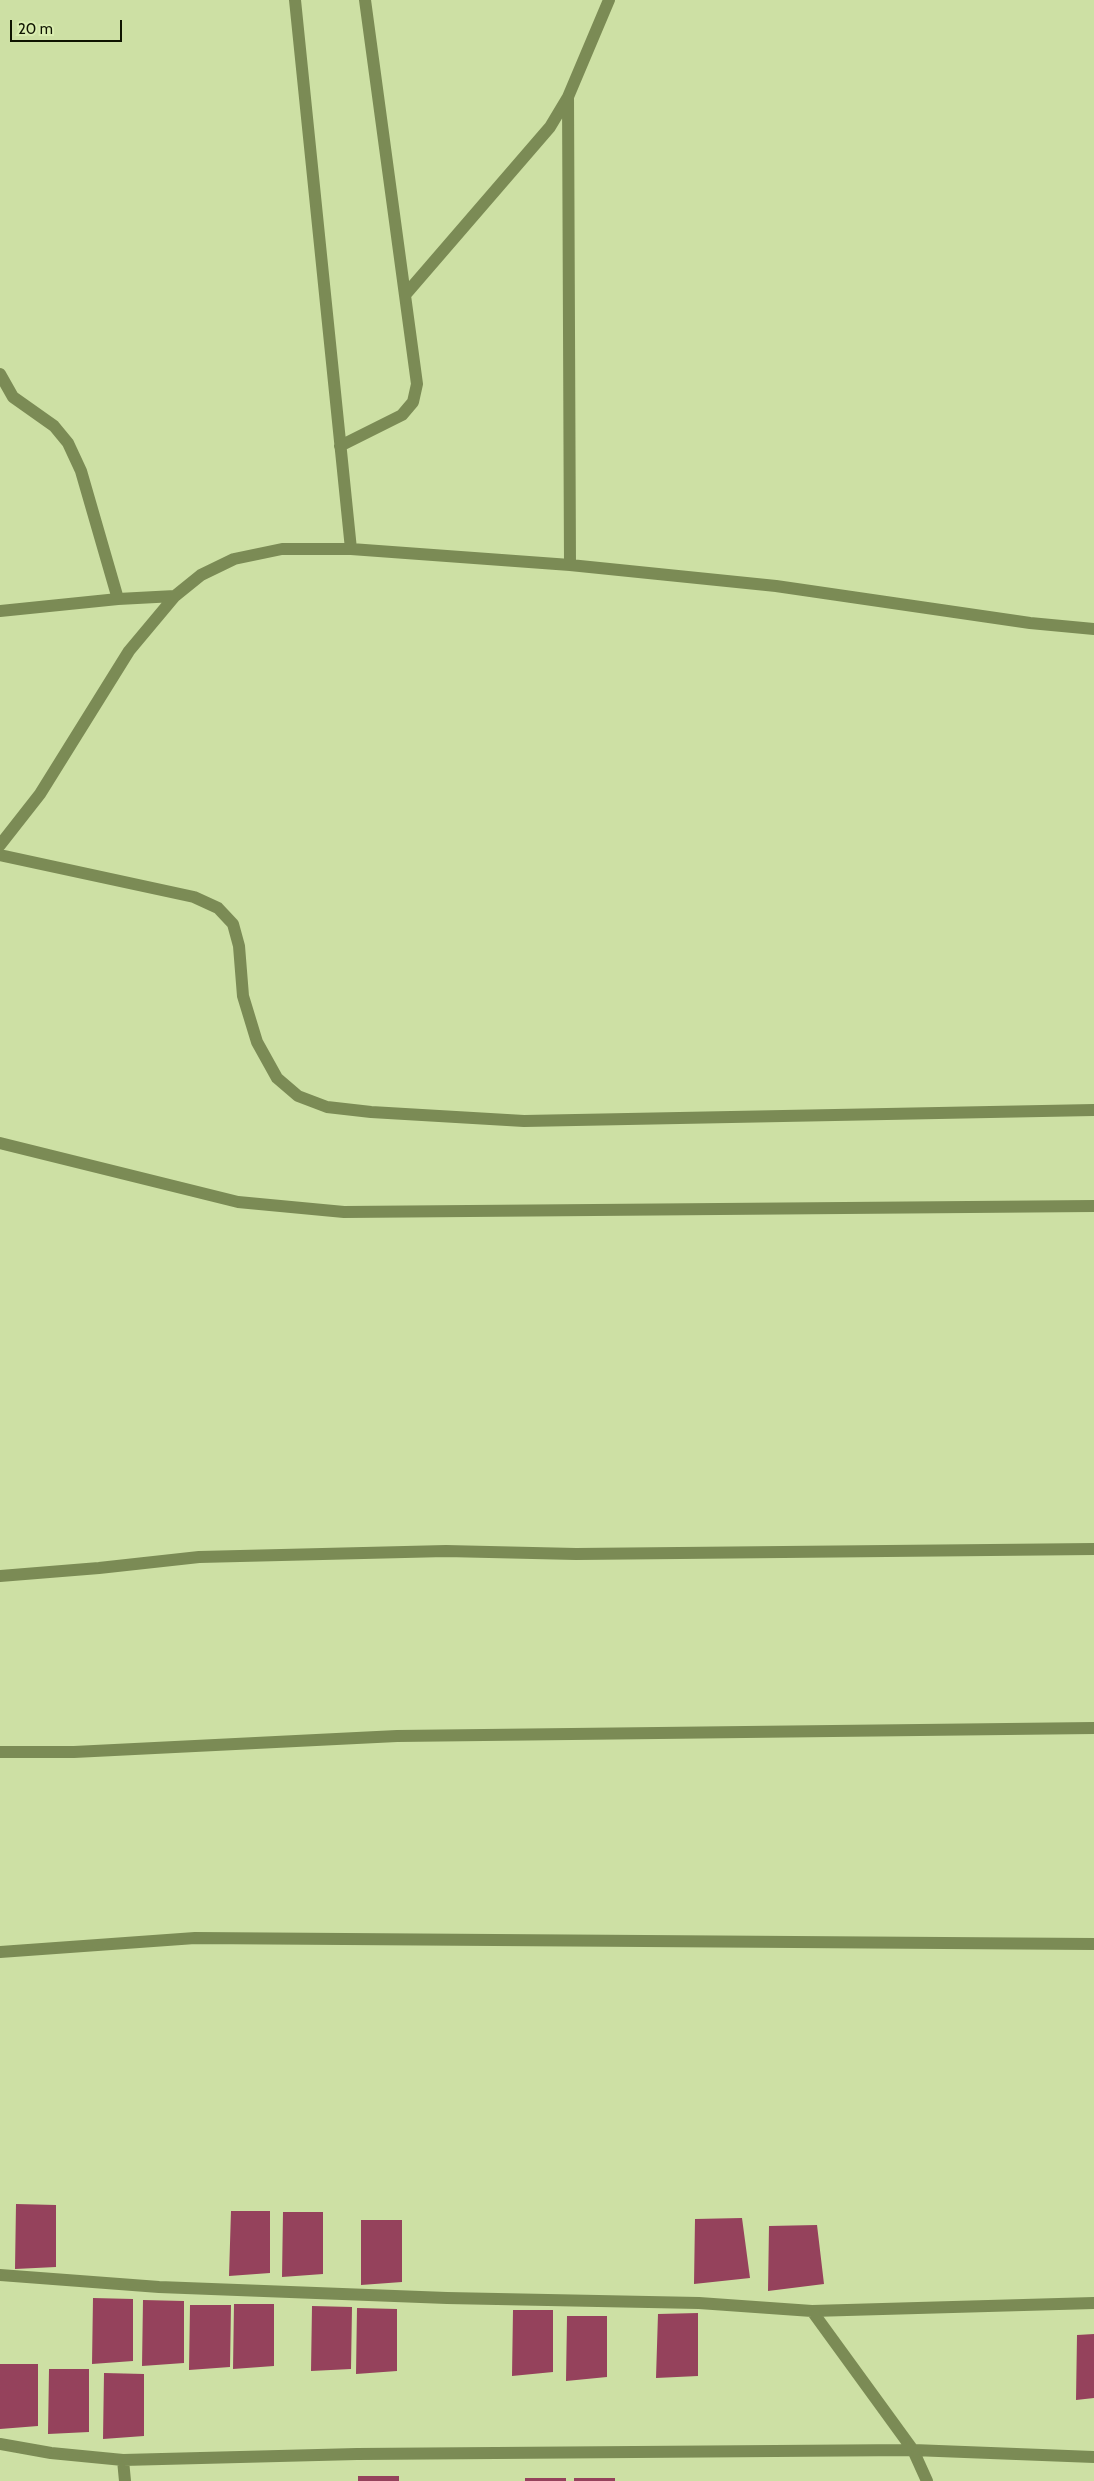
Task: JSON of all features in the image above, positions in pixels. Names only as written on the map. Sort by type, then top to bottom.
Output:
[{"type":"street","points":[[295,0],[351,549]]},
{"type":"street","points":[[340,446],[388,424],[402,415],[413,402],[417,384],[365,0]]},
{"type":"street","points":[[405,295],[550,127],[568,97],[609,0]]},
{"type":"street","points":[[568,97],[570,565]]},
{"type":"street","points":[[0,374],[13,397],[54,426],[68,443],[81,471],[118,599]]},
{"type":"street","points":[[0,845],[40,794],[129,651],[175,596],[201,575],[234,559],[282,548],[351,549],[570,565],[776,586],[1030,623],[1094,629]]},
{"type":"street","points":[[0,611],[118,599],[175,596]]},
{"type":"street","points":[[0,855],[194,897],[218,908],[233,924],[239,946],[243,996],[257,1042],[277,1078],[298,1096],[327,1107],[372,1112],[524,1121],[1094,1110]]},
{"type":"street","points":[[0,1143],[238,1202],[344,1212],[1094,1206]]},
{"type":"street","points":[[0,1576],[199,1557],[446,1550],[576,1554],[1094,1549]]},
{"type":"street","points":[[0,1752],[74,1752],[396,1736],[1094,1728]]},
{"type":"street","points":[[0,1952],[195,1938],[1094,1944]]},
{"type":"street","points":[[0,2275],[159,2287],[447,2298],[699,2303],[812,2311],[1094,2303]]},
{"type":"street","points":[[812,2311],[913,2450],[927,2481]]},
{"type":"street","points":[[0,2444],[51,2453],[123,2460],[357,2454],[913,2450],[1094,2457]]},
{"type":"street","points":[[123,2460],[125,2481]]},
{"type":"building","points":[[16,2204],[56,2205],[56,2267],[15,2269]]},
{"type":"building","points":[[231,2211],[270,2211],[270,2273],[229,2276]]},
{"type":"building","points":[[283,2212],[323,2212],[323,2274],[282,2277]]},
{"type":"building","points":[[742,2218],[750,2278],[694,2284],[695,2219]]},
{"type":"building","points":[[361,2220],[402,2220],[402,2282],[361,2285]]},
{"type":"building","points":[[817,2225],[824,2284],[768,2291],[769,2226]]},
{"type":"building","points":[[93,2298],[133,2299],[133,2361],[92,2364]]},
{"type":"building","points":[[143,2300],[184,2301],[184,2363],[142,2366]]},
{"type":"building","points":[[234,2304],[274,2304],[274,2366],[233,2369]]},
{"type":"building","points":[[190,2305],[231,2305],[230,2367],[189,2370]]},
{"type":"building","points":[[312,2306],[352,2307],[351,2369],[311,2371]]},
{"type":"building","points":[[357,2308],[397,2309],[397,2371],[356,2374]]},
{"type":"building","points":[[513,2310],[553,2310],[553,2372],[512,2376]]},
{"type":"building","points":[[698,2313],[698,2376],[656,2378],[658,2314]]},
{"type":"building","points":[[567,2316],[607,2316],[607,2377],[566,2381]]},
{"type":"building","points":[[1094,2334],[1094,2398],[1076,2400],[1077,2335]]},
{"type":"building","points":[[0,2364],[38,2364],[38,2426],[0,2429]]},
{"type":"building","points":[[49,2369],[89,2369],[89,2432],[48,2434]]},
{"type":"building","points":[[104,2373],[144,2374],[144,2436],[103,2439]]},
{"type":"building","points":[[358,2476],[399,2476],[399,2481],[358,2481]]},
{"type":"building","points":[[525,2478],[566,2478],[566,2481],[525,2481]]},
{"type":"building","points":[[574,2478],[615,2478],[615,2481],[574,2481]]}]
